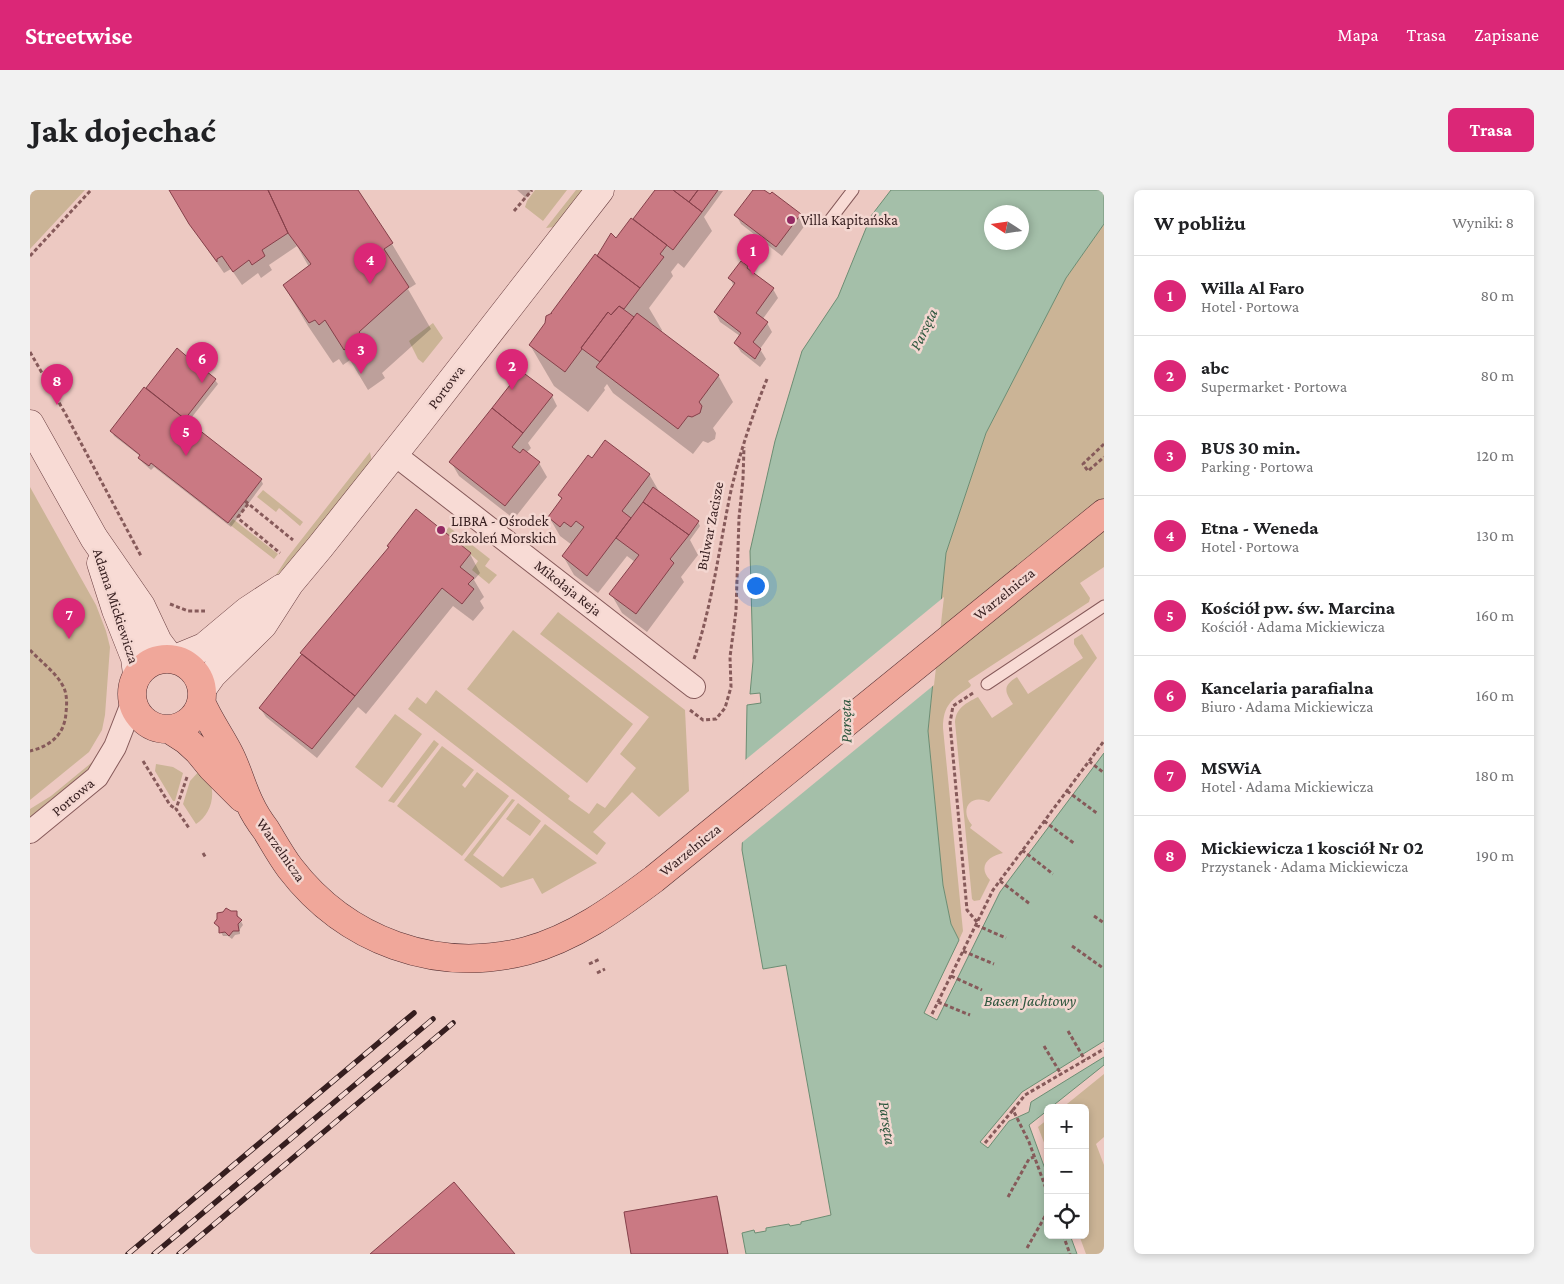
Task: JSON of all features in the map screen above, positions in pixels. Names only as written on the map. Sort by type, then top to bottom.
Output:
[{"type":"main road","name":"Warzelnicza","points":[[169,729],[186,740],[198,751],[212,768],[250,806],[291,869],[319,899],[347,923],[376,939],[423,953],[460,957],[526,951],[577,930],[626,900],[654,879],[1104,513]]},
{"type":"main road","points":[[162,658],[173,658],[192,668],[200,680],[202,695],[200,708],[192,719],[181,726],[169,729],[156,728],[137,713],[133,702],[133,685],[137,674],[151,662],[162,658]]},
{"type":"main road","name":"Warzelnicza","points":[[202,695],[205,711],[231,756],[250,806]]},
{"type":"street","name":"Portowa","points":[[202,695],[212,675],[263,626],[290,583],[394,454],[600,190]]},
{"type":"street","name":"Adama Mickiewicza","points":[[30,424],[94,538],[141,606],[158,642],[173,658]]},
{"type":"street","name":"Mikołaja Reja","points":[[394,454],[691,684]]},
{"type":"street","name":"Adama Mickiewicza","points":[[94,538],[116,610],[135,658],[137,674]]},
{"type":"street","name":"Portowa","points":[[173,658],[204,646],[247,611],[290,583]]},
{"type":"street","name":"Portowa","points":[[30,832],[97,777],[115,747],[133,702]]},
{"type":"lane","points":[[830,220],[854,190]]},
{"type":"lane","points":[[987,684],[1104,606]]},
{"type":"path","points":[[30,256],[91,190]]},
{"type":"path","points":[[514,211],[532,190]]},
{"type":"path","points":[[30,352],[65,413],[145,564]]},
{"type":"path","name":"Bulwar Zacisze","points":[[744,447],[739,518],[736,611],[730,657],[730,687],[725,708],[716,719],[703,720],[692,714],[685,703],[704,629],[731,494],[753,413],[767,379]]},
{"type":"path","points":[[1102,458],[1088,471],[1083,464],[1104,444]]},
{"type":"path","points":[[283,555],[239,519],[238,517],[246,502],[294,540]]},
{"type":"path","points":[[166,601],[182,609],[197,612],[208,611]]},
{"type":"path","points":[[30,650],[58,678],[64,690],[67,703],[62,731],[53,742],[40,749],[30,751]]},
{"type":"path","points":[[987,684],[953,706],[950,723],[967,910],[976,924],[1006,938]]},
{"type":"path","points":[[932,1014],[993,890],[1104,741]]},
{"type":"path","points":[[143,761],[170,806],[176,810],[189,828]]},
{"type":"path","points":[[1089,761],[1104,773]]},
{"type":"path","points":[[176,810],[189,769]]},
{"type":"path","points":[[1067,791],[1098,814]]},
{"type":"path","points":[[1044,821],[1076,844]]},
{"type":"path","points":[[1022,850],[1053,874]]},
{"type":"path","points":[[203,853],[206,858]]},
{"type":"path","points":[[1000,881],[1030,904]]},
{"type":"path","points":[[1094,916],[1104,923]]},
{"type":"path","points":[[1072,946],[1102,969]]},
{"type":"path","points":[[963,951],[994,964]]},
{"type":"path","points":[[589,964],[600,959]]},
{"type":"path","points":[[597,973],[605,970]]},
{"type":"path","points":[[950,976],[982,990]]},
{"type":"path","points":[[938,1002],[970,1015]]},
{"type":"path","points":[[1068,1031],[1085,1060]]},
{"type":"path","points":[[1044,1046],[1061,1074]]},
{"type":"path","points":[[985,1143],[1026,1095],[1104,1049]]},
{"type":"path","points":[[1013,1110],[1029,1142],[1044,1183]]},
{"type":"path","points":[[1008,1197],[1029,1159],[1034,1157]]},
{"type":"path","points":[[1027,1248],[1044,1218]]},
{"type":"path","points":[[1064,1239],[1070,1254]]},
{"type":"shaded area","points":[[30,190],[85,190],[30,249]]},
{"type":"shaded area","points":[[535,190],[567,190],[543,221],[525,207]]},
{"type":"shaded area","points":[[576,190],[585,190],[559,224],[546,228]]},
{"type":"shaded area","points":[[1104,224],[1104,567],[1080,583],[1090,598],[1089,602],[968,681],[971,685],[970,687],[958,695],[947,708],[943,720],[943,728],[963,931],[959,940],[951,924],[943,885],[928,731],[946,553],[986,433],[1066,278]]},
{"type":"shaded area","points":[[433,323],[443,338],[423,363],[418,359],[409,341]]},
{"type":"shaded area","points":[[370,452],[372,462],[294,558],[274,578],[287,558]]},
{"type":"shaded area","points":[[30,487],[96,605],[110,647],[105,715],[102,730],[89,752],[30,800]]},
{"type":"shaded area","points":[[263,490],[303,522],[300,526],[279,508],[276,512],[257,497]]},
{"type":"shaded area","points":[[233,519],[278,554],[274,559],[229,524]]},
{"type":"shaded area","points":[[449,527],[490,559],[485,566],[497,575],[489,584],[472,570],[478,561],[445,532]]},
{"type":"shaded area","points":[[558,612],[685,710],[689,791],[659,817],[632,792],[593,832],[606,843],[597,855],[408,709],[417,697],[426,704],[436,690],[570,796],[568,799],[589,814],[597,803],[605,808],[636,768],[620,754],[649,717],[540,634]]},
{"type":"shaded area","points":[[513,630],[633,724],[587,783],[467,689]]},
{"type":"shaded area","points":[[1082,634],[1097,658],[989,802],[976,800],[969,804],[966,814],[972,825],[970,828],[1003,853],[986,862],[986,875],[990,880],[980,900],[974,901],[972,899],[955,722],[957,713],[966,704],[978,697],[992,718],[1013,704],[1006,689],[1012,680],[1017,677],[1028,694],[1083,658],[1074,644],[1074,639]]},
{"type":"shaded area","points":[[395,714],[422,734],[382,788],[355,767]]},
{"type":"shaded area","points":[[434,740],[439,744],[394,803],[388,801]]},
{"type":"shaded area","points":[[442,746],[474,770],[462,785],[465,788],[477,772],[509,796],[462,856],[397,806]]},
{"type":"shaded area","points":[[96,759],[82,776],[30,819],[30,809],[51,796]]},
{"type":"shaded area","points":[[156,764],[173,767],[183,773],[175,801],[173,801],[155,771]]},
{"type":"shaded area","points":[[202,768],[212,788],[212,800],[205,816],[196,824],[183,804],[190,781]]},
{"type":"shaded area","points":[[512,799],[515,800],[473,855],[503,877],[545,824],[597,863],[542,894],[533,878],[501,888],[464,860]]},
{"type":"shaded area","points":[[518,803],[541,821],[530,836],[506,819]]},
{"type":"shaded area","points":[[1104,1074],[1104,1137],[1096,1144],[1104,1165],[1104,1254],[1086,1254],[1080,1239],[1089,1239],[1089,1104],[1067,1104]]},
{"type":"shaded area","points":[[1044,1122],[1044,1143],[1038,1127]]},
{"type":"water","points":[[891,190],[1104,190],[1104,224],[1066,278],[986,433],[946,553],[928,731],[943,885],[951,924],[959,940],[924,1013],[937,1020],[1000,892],[1104,753],[1104,1041],[1022,1092],[980,1142],[988,1148],[1009,1121],[1029,1112],[1031,1102],[1104,1057],[1104,1065],[1055,1104],[1044,1104],[1044,1113],[1029,1125],[1044,1166],[1044,1239],[1071,1239],[1077,1254],[746,1254],[742,1233],[754,1230],[755,1233],[766,1231],[766,1228],[801,1224],[801,1222],[831,1215],[786,965],[763,969],[742,850],[747,705],[761,703],[760,693],[750,694],[753,661],[750,551],[775,441],[802,351],[838,297],[871,216]]},
{"type":"pier","points":[[944,597],[934,685],[739,845],[744,761]]},
{"type":"building","points":[[169,190],[268,190],[288,233],[262,250],[265,256],[252,265],[249,260],[233,272],[222,256],[217,259],[217,262],[189,224]]},
{"type":"building","points":[[268,190],[358,190],[393,243],[384,249],[409,287],[359,332],[363,337],[344,350],[325,320],[319,325],[315,320],[309,323],[283,285],[311,264],[288,233]]},
{"type":"building","points":[[655,190],[673,190],[702,212],[673,250],[633,219]]},
{"type":"building","points":[[673,190],[698,190],[689,202]]},
{"type":"building","points":[[698,190],[718,190],[702,212],[689,202]]},
{"type":"building","points":[[753,190],[764,190],[770,194],[772,192],[801,214],[776,247],[734,215]]},
{"type":"building","points":[[631,218],[667,245],[660,254],[664,257],[640,288],[597,256],[611,233],[616,238]]},
{"type":"building","points":[[595,254],[640,288],[624,309],[619,306],[611,315],[608,312],[565,372],[529,345],[545,323],[546,316],[552,313]]},
{"type":"building","points":[[741,261],[748,266],[747,268],[774,288],[756,313],[768,322],[753,342],[761,349],[755,359],[734,343],[741,333],[714,312],[735,283],[728,278]]},
{"type":"building","points":[[619,306],[634,317],[600,362],[581,348],[608,312],[611,315]]},
{"type":"building","points":[[637,313],[719,375],[699,402],[702,406],[700,413],[692,417],[688,416],[678,429],[596,367]]},
{"type":"building","points":[[177,348],[191,360],[196,354],[206,362],[201,367],[216,379],[185,419],[146,388]]},
{"type":"building","points":[[521,371],[553,395],[523,433],[492,408]]},
{"type":"building","points":[[144,387],[262,479],[228,523],[151,463],[149,466],[138,458],[140,455],[110,431]]},
{"type":"building","points":[[492,408],[523,433],[512,447],[520,453],[523,449],[540,462],[505,506],[449,462]]},
{"type":"building","points":[[605,440],[650,474],[622,511],[631,518],[587,576],[562,556],[584,527],[576,521],[571,527],[564,522],[560,527],[548,517],[562,498],[558,495],[588,455],[592,458]]},
{"type":"building","points":[[653,487],[699,521],[689,535],[643,502]]},
{"type":"building","points":[[643,502],[689,535],[670,559],[674,563],[636,614],[609,594],[639,555],[616,538]]},
{"type":"building","points":[[416,509],[471,553],[460,567],[474,578],[468,584],[474,589],[462,604],[442,588],[355,696],[300,653],[389,547],[387,546]]},
{"type":"building","points":[[302,654],[355,696],[312,749],[259,708]]},
{"type":"building","points":[[226,908],[231,911],[237,911],[237,916],[242,920],[238,924],[239,931],[233,931],[229,936],[225,932],[219,933],[219,927],[214,923],[217,919],[217,913],[223,912]]},
{"type":"building","points":[[454,1182],[515,1254],[370,1254]]},
{"type":"building","points":[[717,1196],[728,1254],[631,1254],[624,1212]]},
{"type":"railway","points":[[128,1254],[414,1013]]},
{"type":"railway","points":[[154,1254],[433,1019]]},
{"type":"railway","points":[[179,1254],[453,1023]]},
{"type":"place","name":"Villa Kapitańska","points":[[791,220]]},
{"type":"place","name":"Willa Al Faro","points":[[753,275]]},
{"type":"place","name":"Etna - Weneda","points":[[370,284]]},
{"type":"place","name":"BUS 30 min.","points":[[361,374]]},
{"type":"place","name":"Kancelaria parafialna","points":[[202,383]]},
{"type":"place","name":"abc","points":[[512,390]]},
{"type":"place","name":"Mickiewicza 1 kosciół Nr 02","points":[[57,405]]},
{"type":"place","name":"Kościół pw. św. Marcina","points":[[186,456]]},
{"type":"place","name":"LIBRA - Ośrodek Szkoleń Morskich","points":[[441,530]]},
{"type":"place","name":"MSWiA","points":[[69,639]]},
{"type":"water label","name":"Parsęta","points":[[923,329]]},
{"type":"water label","name":"Parsęta","points":[[845,721]]},
{"type":"water label","name":"Basen Jachtowy","points":[[1030,1000]]},
{"type":"water label","name":"Parsęta","points":[[888,1123]]}]
